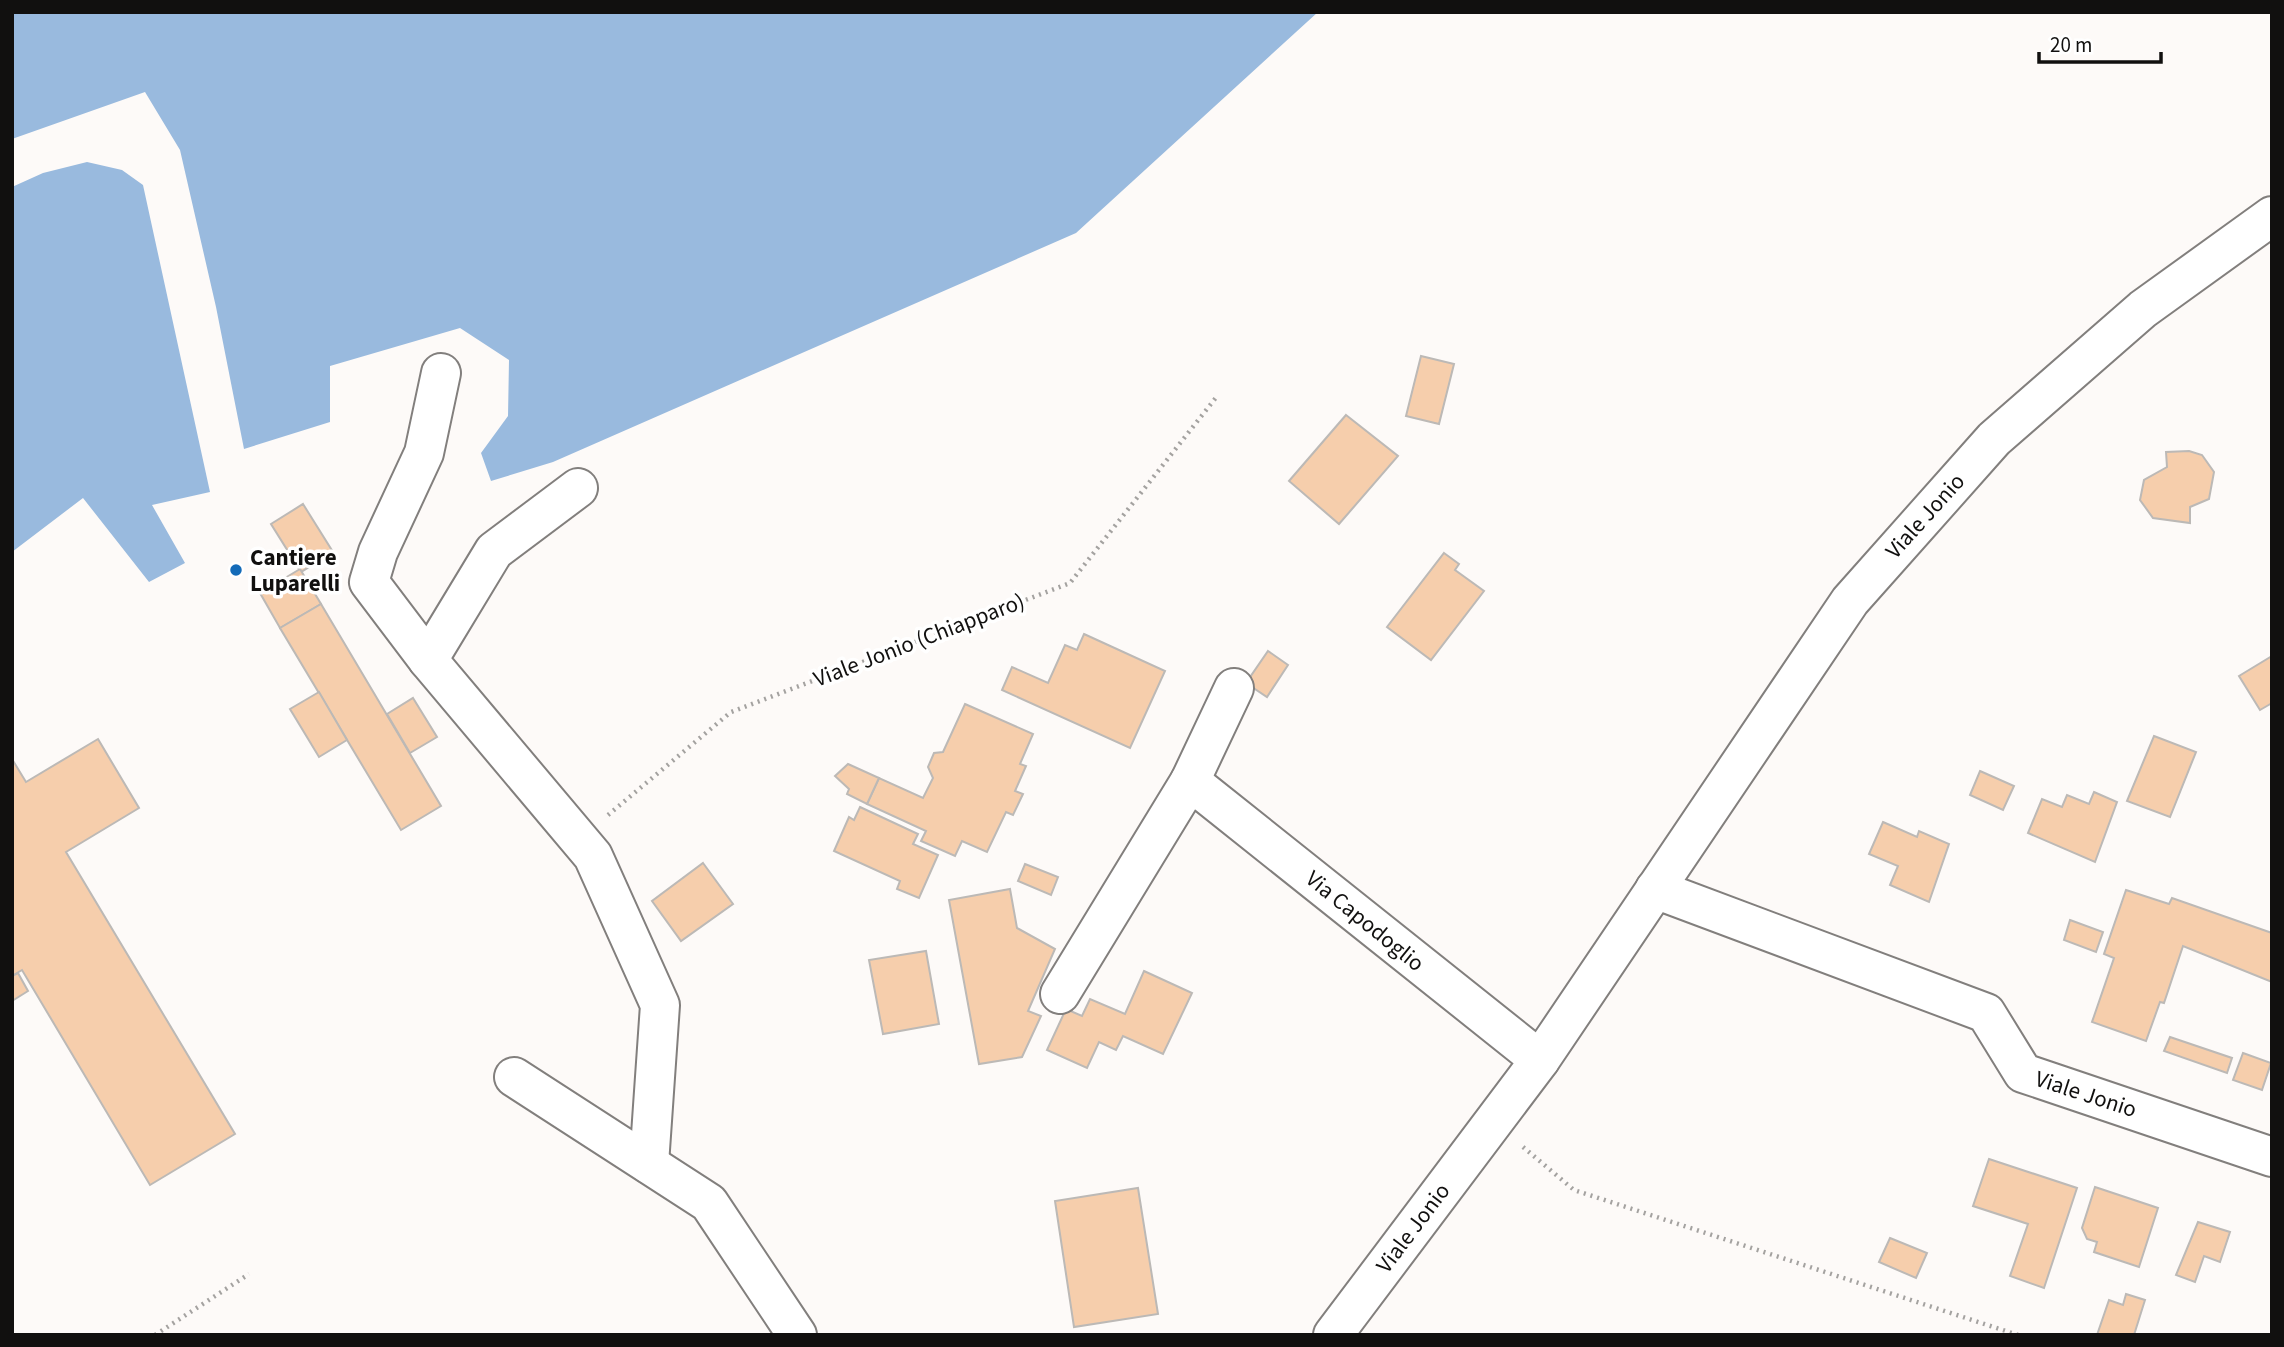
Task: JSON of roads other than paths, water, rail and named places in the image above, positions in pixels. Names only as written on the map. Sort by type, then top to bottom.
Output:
[{"type":"street","name":"Viale Jonio","points":[[1333,1335],[1539,1060],[1850,601],[1994,439],[2143,309],[2272,216]]},
{"type":"street","points":[[441,373],[424,453],[377,552],[369,582],[428,660],[593,856],[660,1005],[649,1164]]},
{"type":"street","points":[[428,660],[494,551],[578,488]]},
{"type":"street","points":[[1060,994],[1190,781],[1234,688]]},
{"type":"street","name":"Via Capodoglio","points":[[1190,781],[1539,1060]]},
{"type":"street","name":"Viale Jonio","points":[[1655,889],[1986,1013],[2023,1073],[2272,1157]]},
{"type":"street","points":[[514,1077],[709,1203],[797,1335]]},
{"type":"water","points":[[12,12],[1318,12],[1076,233],[553,462],[491,481],[481,453],[508,416],[509,360],[460,328],[330,366],[330,422],[244,449],[216,307],[180,150],[145,92],[12,139]]},
{"type":"water","points":[[87,162],[122,170],[143,185],[210,492],[152,505],[185,563],[149,582],[83,498],[12,552],[12,187],[43,173]]},
{"type":"place","name":"Cantiere Luparelli","points":[[236,570]]}]
